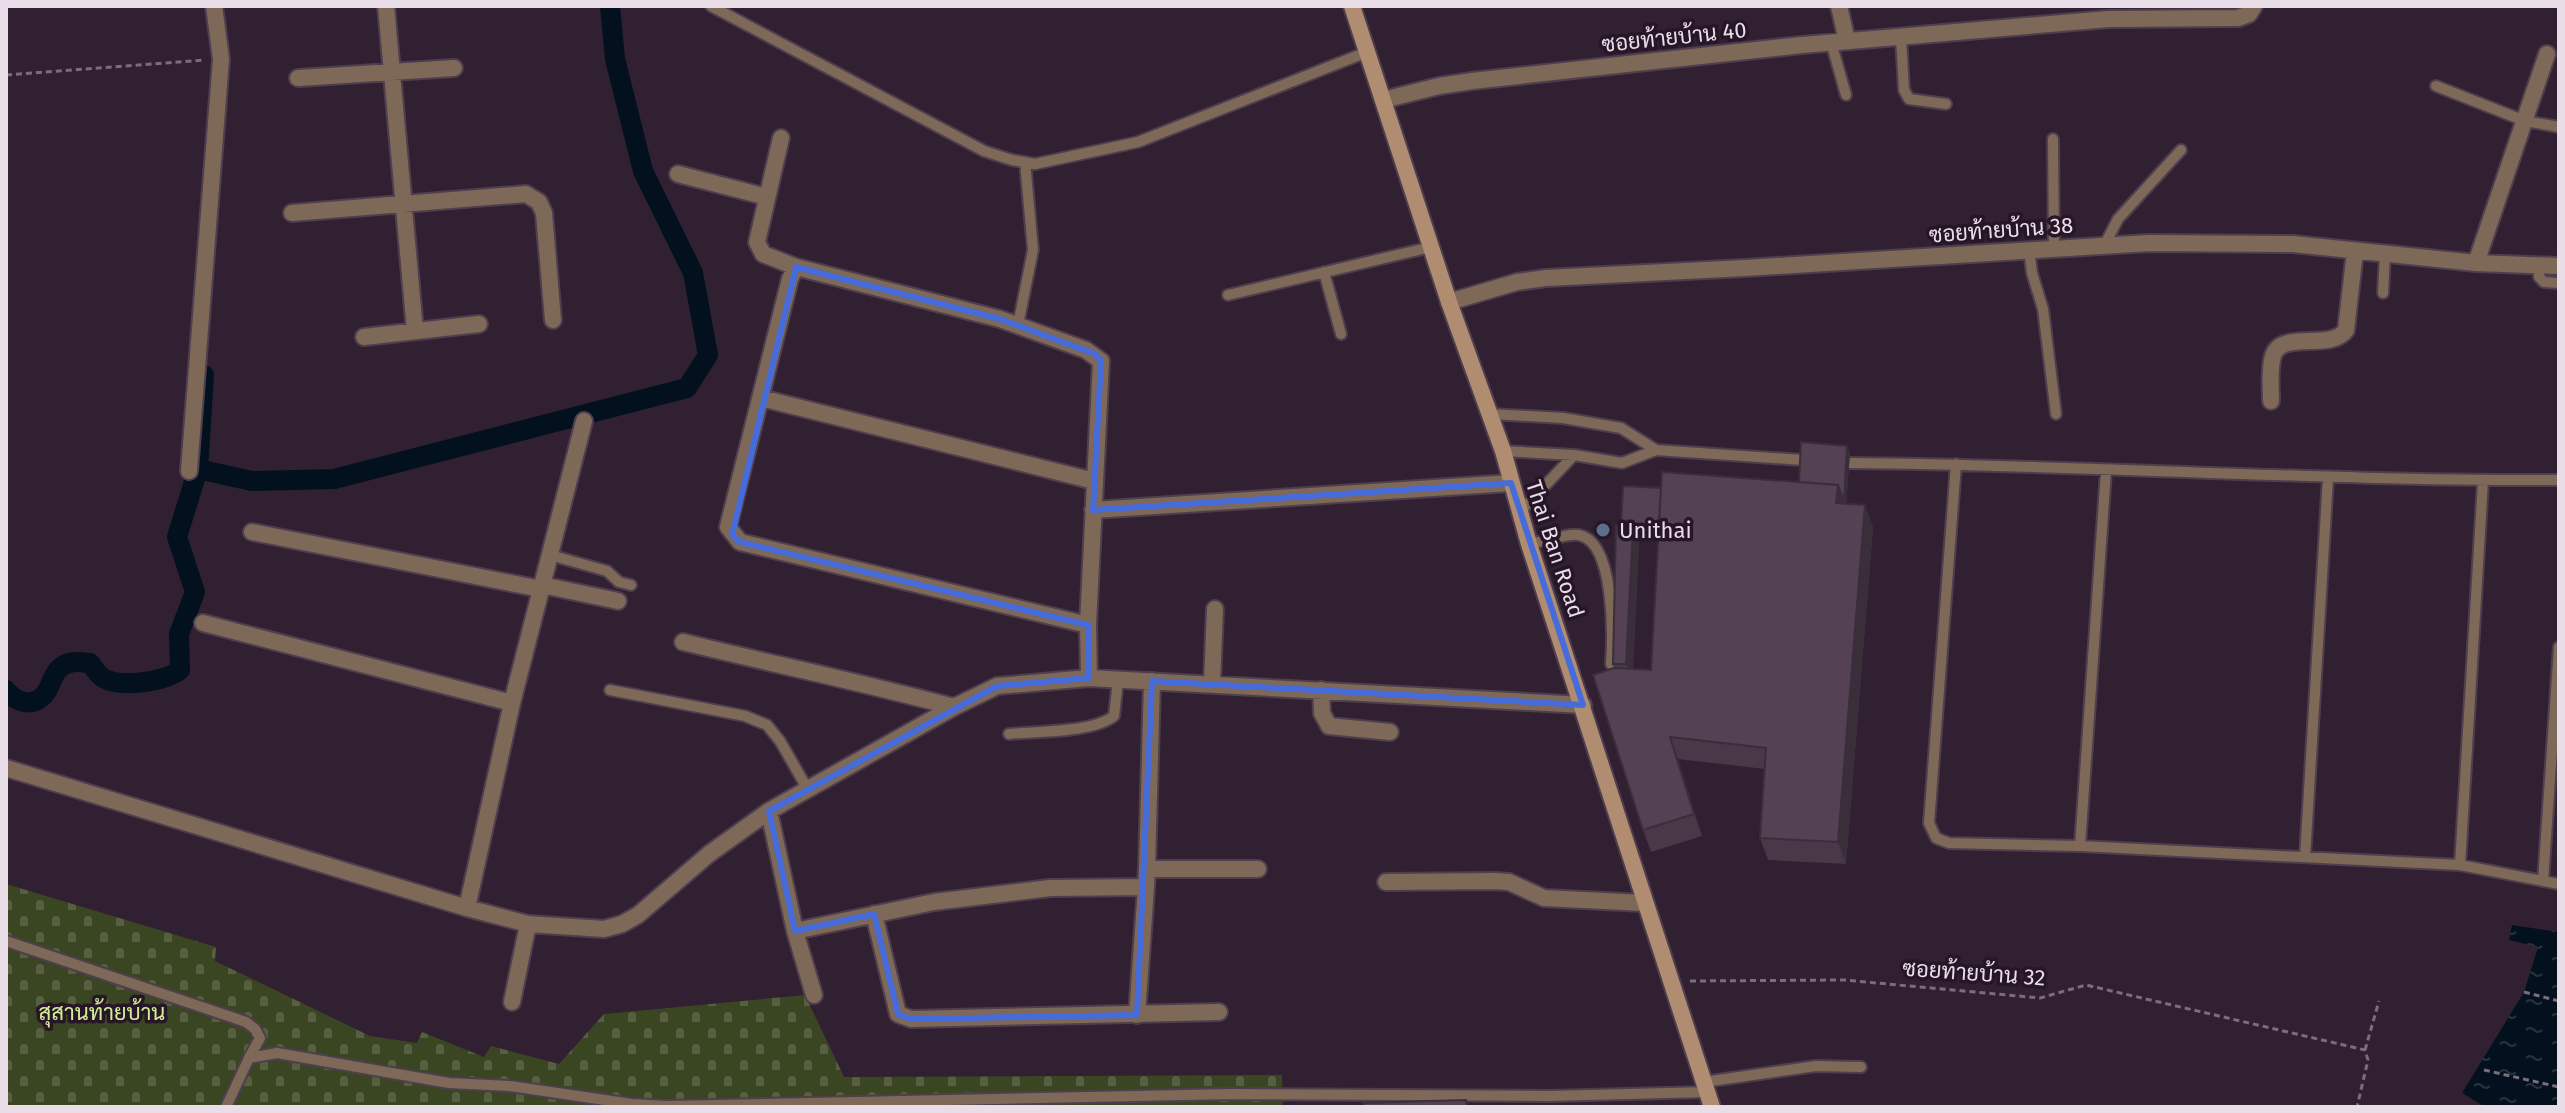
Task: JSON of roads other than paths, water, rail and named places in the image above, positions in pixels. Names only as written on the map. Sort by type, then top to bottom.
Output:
[{"type":"street","points":[[189,471],[221,59],[214,6]]},
{"type":"street","points":[[386,6],[415,331]]},
{"type":"street","name":"Thai Ban Road","points":[[1352,6],[1449,302],[1503,451],[1529,544],[1708,1094]]},
{"type":"street","points":[[1839,6],[1839,42]]},
{"type":"street","name":"ซอยท้ายบ้าน 40","points":[[1383,100],[1472,81],[1901,37],[2108,12],[2238,18],[2249,14],[2254,6]]},
{"type":"street","points":[[2476,263],[2547,54]]},
{"type":"street","points":[[298,78],[454,68]]},
{"type":"street","points":[[781,138],[758,247],[763,254],[796,267],[1018,325],[1086,350],[1101,361],[1088,625],[1089,678]]},
{"type":"street","points":[[678,174],[767,197]]},
{"type":"street","points":[[292,213],[526,194],[539,202],[544,213],[553,320]]},
{"type":"street","name":"ซอยท้ายบ้าน 38","points":[[1449,302],[1517,282],[1546,278],[2149,243],[2293,244],[2476,263],[2559,266]]},
{"type":"street","points":[[2271,401],[2273,355],[2280,346],[2292,342],[2334,340],[2346,330],[2355,251]]},
{"type":"street","points":[[796,267],[790,279],[728,527],[740,542],[1088,625]]},
{"type":"street","points":[[364,337],[479,324]]},
{"type":"street","points":[[761,398],[1094,481]]},
{"type":"street","points":[[467,908],[512,703],[584,421]]},
{"type":"street","points":[[1093,510],[1511,483]]},
{"type":"street","points":[[252,532],[618,601]]},
{"type":"street","points":[[1212,684],[1215,609]]},
{"type":"street","points":[[203,623],[512,703]]},
{"type":"street","points":[[683,642],[818,675],[866,683],[954,707]]},
{"type":"street","points":[[6,768],[467,908],[528,924],[604,929],[638,915],[709,854],[769,811],[997,686],[1089,678],[1583,705]]},
{"type":"street","points":[[1137,1015],[1147,869],[1152,681]]},
{"type":"street","points":[[1321,690],[1322,713],[1329,726],[1390,732]]},
{"type":"street","points":[[769,811],[795,931],[814,995]]},
{"type":"street","points":[[1147,869],[1258,869]]},
{"type":"street","points":[[1386,882],[1509,882],[1544,898],[1644,903]]},
{"type":"street","points":[[795,931],[934,902],[1050,888],[1146,887]]},
{"type":"street","points":[[874,914],[898,1014],[911,1019],[1219,1012]]},
{"type":"street","points":[[512,1002],[528,924]]},
{"type":"lane","points":[[711,6],[984,151],[1035,164],[1138,142],[1367,52]]},
{"type":"lane","points":[[1901,37],[1904,90],[1909,99],[1946,104]]},
{"type":"lane","points":[[1839,42],[1846,95]]},
{"type":"lane","points":[[2436,86],[2525,121],[2559,127]]},
{"type":"lane","points":[[2053,139],[2054,249]]},
{"type":"lane","points":[[2104,246],[2118,219],[2181,150]]},
{"type":"lane","points":[[1018,325],[1033,250],[1025,162]]},
{"type":"lane","points":[[1228,295],[1431,247]]},
{"type":"lane","points":[[2029,250],[2043,309],[2056,414]]},
{"type":"lane","points":[[2383,293],[2385,254]]},
{"type":"lane","points":[[2539,266],[2539,277],[2544,282],[2559,283]]},
{"type":"lane","points":[[1324,272],[1341,334]]},
{"type":"lane","points":[[1490,414],[1563,418],[1621,428],[1656,450]]},
{"type":"lane","points":[[1503,451],[1574,455],[1622,463],[1656,450],[1803,460]]},
{"type":"lane","points":[[1520,512],[1574,455]]},
{"type":"lane","points":[[1849,463],[2328,478],[2559,480]]},
{"type":"lane","points":[[1956,464],[1929,823],[1936,838],[1949,843],[2080,846],[2460,865],[2559,884]]},
{"type":"lane","points":[[2080,846],[2106,471]]},
{"type":"lane","points":[[2305,857],[2328,478]]},
{"type":"lane","points":[[2460,865],[2483,481]]},
{"type":"lane","points":[[1529,544],[1579,535],[1592,542],[1599,552],[1609,591],[1613,631],[1611,664]]},
{"type":"lane","points":[[550,555],[607,571],[619,582],[631,585]]},
{"type":"lane","points":[[2543,881],[2559,647]]},
{"type":"lane","points":[[1009,734],[1093,726],[1108,721],[1114,716],[1118,680]]},
{"type":"lane","points":[[610,690],[745,716],[767,725],[807,788]]},
{"type":"lane","points":[[6,941],[246,1022],[260,1038],[226,1107]]},
{"type":"lane","points":[[249,1058],[277,1053],[449,1083],[510,1086],[631,1105],[667,1106],[1231,1094],[1708,1094],[1816,1066],[1861,1067]]},
{"type":"water","points":[[2512,925],[2559,932],[2559,1107],[2485,1107],[2462,1093],[2524,992],[2538,947],[2509,940]]},
{"type":"waterway","points":[[198,469],[252,481],[334,479],[687,388],[708,355],[693,273],[643,171],[615,59],[610,6]]},
{"type":"waterway","points":[[6,690],[19,700],[29,702],[39,699],[57,671],[63,665],[74,662],[90,663],[103,678],[120,683],[153,680],[180,670],[179,634],[195,592],[177,537],[198,469],[204,375]]},
{"type":"place","name":"Unithai","points":[[1603,530]]},
{"type":"park label","name":"สุสานท้ายบ้าน","points":[[102,1012]]}]
